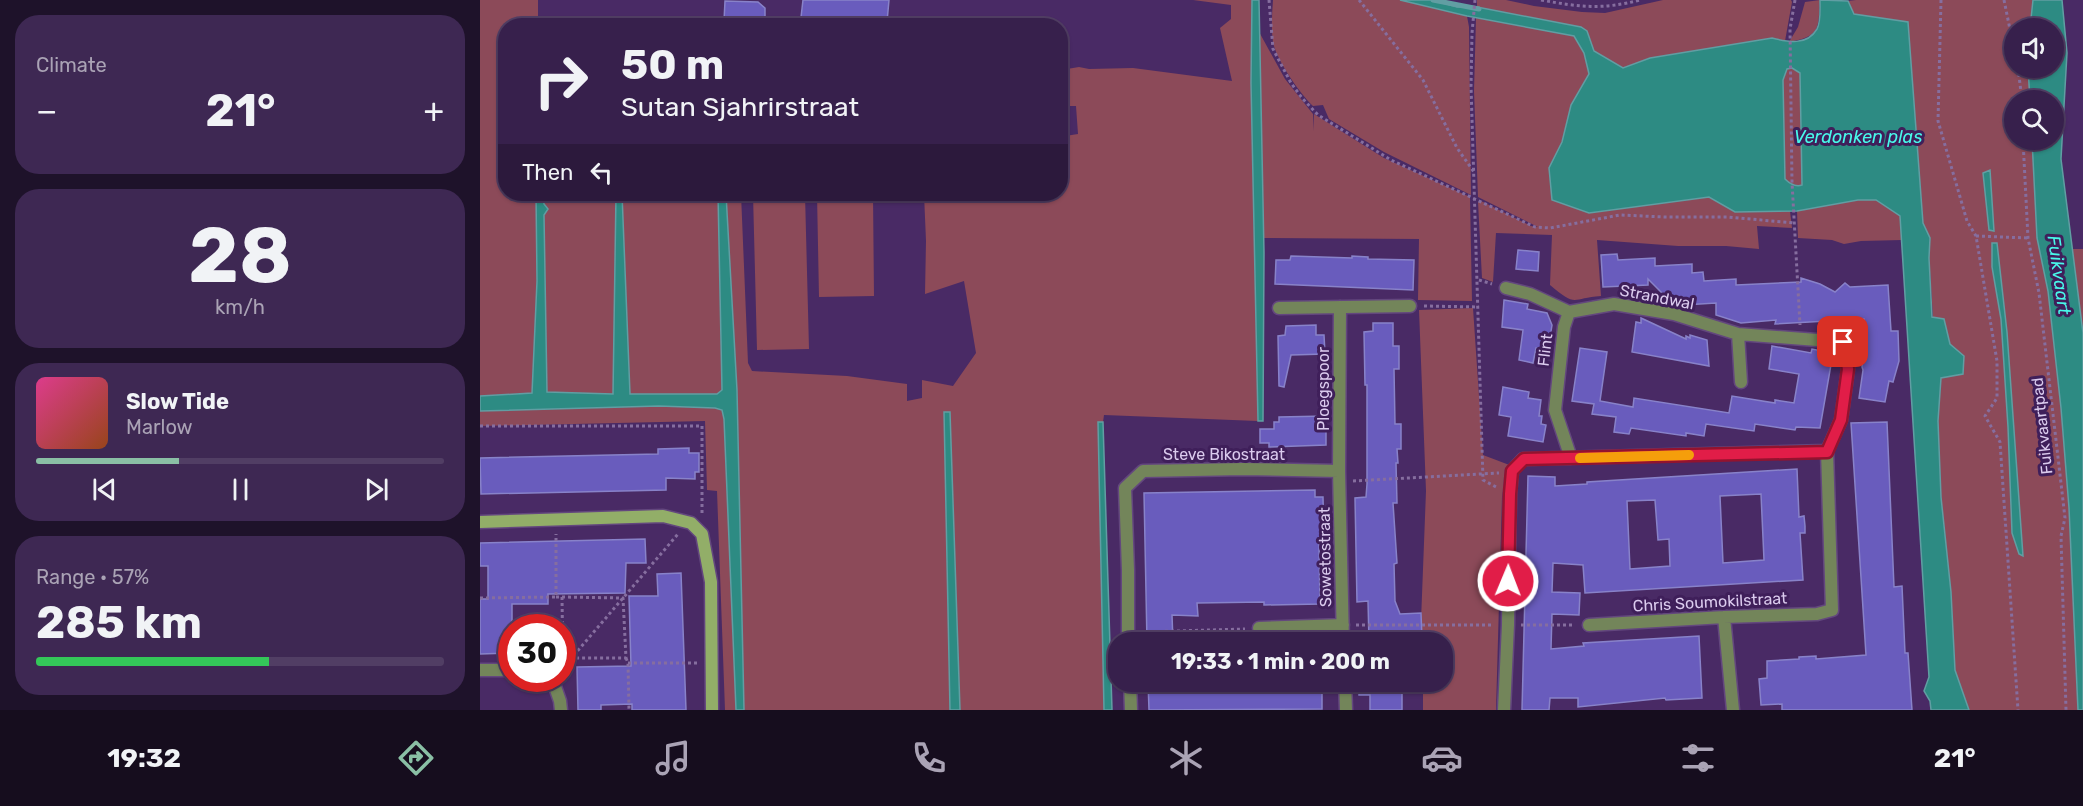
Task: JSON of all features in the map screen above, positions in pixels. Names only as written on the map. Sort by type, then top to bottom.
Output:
[{"type":"street","points":[[1506,288],[1530,294],[1569,312]]},
{"type":"street","name":"Strandwal","points":[[1569,312],[1614,304],[1674,314],[1738,334],[1843,342],[1848,369],[1841,420],[1827,452]]},
{"type":"street","points":[[1279,308],[1410,306]]},
{"type":"street","name":"Ploegspoor","points":[[1340,307],[1340,476]]},
{"type":"street","name":"Flint","points":[[1569,312],[1564,327],[1555,410],[1571,458]]},
{"type":"street","points":[[1738,334],[1741,382]]},
{"type":"street","points":[[1504,710],[1510,494],[1512,471],[1524,459],[1827,452]]},
{"type":"street","name":"Chris Soumokilstraat","points":[[1589,625],[1817,614],[1832,610],[1827,452]]},
{"type":"street","name":"Steve Bikostraat","points":[[1128,632],[1125,488],[1143,471],[1244,468],[1340,476]]},
{"type":"street","name":"Sowetostraat","points":[[1340,476],[1343,632]]},
{"type":"street","points":[[480,522],[663,516],[688,522],[702,534],[711,582],[712,710]]},
{"type":"street","points":[[1724,617],[1733,710]]},
{"type":"street","points":[[1259,628],[1343,626]]},
{"type":"street","points":[[480,670],[498,670]]},
{"type":"street","points":[[557,692],[561,710]]},
{"type":"street","points":[[1130,692],[1131,710]]},
{"type":"street","points":[[1345,692],[1346,710]]},
{"type":"path","points":[[1269,0],[1273,49],[1291,83],[1318,115],[1391,160],[1535,227],[1550,228],[1620,215],[1728,217],[1794,223]]},
{"type":"path","points":[[1359,0],[1423,80],[1457,148],[1475,173]]},
{"type":"path","points":[[1475,0],[1472,33],[1483,480],[1510,494]]},
{"type":"path","points":[[1541,0],[1577,7],[1614,7],[1640,0]]},
{"type":"path","points":[[1795,0],[1790,29],[1790,73],[1792,182],[1801,339]]},
{"type":"path","points":[[1941,0],[1938,121],[1967,221],[1976,236],[1997,361],[1997,398],[1984,416],[2000,442],[2018,710]]},
{"type":"path","points":[[2004,0],[2008,18]]},
{"type":"path","name":"Fuikvaartpad","points":[[2024,150],[2028,238],[2039,293],[2066,518],[2061,536],[2066,710]]},
{"type":"path","points":[[1976,236],[2028,238]]},
{"type":"path","points":[[1410,306],[1479,307]]},
{"type":"path","points":[[480,426],[702,426],[702,534]]},
{"type":"path","points":[[1340,476],[1483,475],[1512,471]]},
{"type":"path","points":[[556,520],[556,597]]},
{"type":"path","points":[[576,653],[688,522]]},
{"type":"path","points":[[562,597],[562,614]]},
{"type":"path","points":[[480,598],[623,598]]},
{"type":"path","points":[[623,598],[629,710]]},
{"type":"path","points":[[1343,626],[1589,625]]},
{"type":"path","points":[[1201,632],[1259,628]]},
{"type":"path","points":[[576,658],[626,658]]},
{"type":"path","points":[[628,663],[712,663]]},
{"type":"shaded area","points":[[480,0],[538,0],[538,18],[498,18],[498,201],[536,201],[537,281],[532,393],[480,396]]},
{"type":"shaded area","points":[[1193,0],[1252,0],[1251,83],[1258,421],[1104,415],[1103,422],[1098,422],[1104,710],[960,710],[950,413],[944,412],[950,710],[744,710],[737,390],[726,201],[741,201],[748,363],[752,371],[847,376],[907,384],[907,401],[922,398],[922,380],[953,386],[976,353],[964,281],[925,294],[924,201],[1068,201],[1068,136],[1078,134],[1076,106],[1068,106],[1068,69],[1133,68],[1232,81],[1220,28],[1231,19],[1231,5]]},
{"type":"shaded area","points":[[1273,0],[1400,0],[1467,16],[1471,195],[1384,152],[1329,119],[1323,105],[1313,106],[1289,76],[1275,49],[1272,32]]},
{"type":"shaded area","points":[[1477,0],[1506,0],[1534,6],[1605,13],[1663,0],[1791,0],[1792,2],[1785,41],[1772,38],[1650,58],[1623,68],[1594,51],[1587,31],[1581,27],[1477,7]]},
{"type":"shaded area","points":[[1820,0],[1816,30],[1807,37],[1789,42],[1798,27],[1805,2]]},
{"type":"shaded area","points":[[2034,0],[2031,18],[2004,18],[2004,78],[2029,78],[2029,90],[2004,90],[2004,150],[2033,150],[2037,238],[2048,291],[2061,408],[2069,508],[2078,710],[1969,710],[1955,670],[1951,592],[1941,497],[1938,421],[1941,378],[1933,317],[1930,238],[1923,223],[1908,22],[1854,14],[1848,1]]},
{"type":"shaded area","points":[[1476,18],[1574,35],[1584,53],[1590,75],[1571,105],[1562,142],[1549,168],[1550,179],[1589,213],[1709,197],[1735,212],[1790,211],[1792,228],[1757,226],[1759,249],[1597,240],[1601,296],[1574,300],[1565,297],[1550,285],[1552,235],[1496,233],[1493,282],[1482,278],[1478,202],[1481,201],[1531,226],[1538,227],[1478,197],[1474,91]]},
{"type":"shaded area","points":[[1258,30],[1285,79],[1313,114],[1314,131],[1314,114],[1384,158],[1470,197],[1472,301],[1418,300],[1419,239],[1263,238]]},
{"type":"shaded area","points":[[1792,68],[1800,72],[1802,185],[1793,184],[1785,179],[1783,80],[1787,69]]},
{"type":"shaded area","points":[[1858,200],[1876,200],[1900,216],[1902,240],[1861,241],[1844,244],[1832,240],[1798,238],[1797,211]]},
{"type":"shaded area","points":[[544,201],[616,201],[614,394],[547,393],[544,215],[548,209]]},
{"type":"shaded area","points":[[622,201],[718,201],[722,390],[717,394],[630,394]]},
{"type":"shaded area","points":[[753,201],[805,201],[809,349],[757,350]]},
{"type":"shaded area","points":[[817,201],[873,201],[874,296],[819,297]]},
{"type":"shaded area","points":[[2072,249],[2083,249],[2083,333]]},
{"type":"shaded area","points":[[1473,308],[1483,455],[1512,466],[1506,476],[1502,497],[1496,710],[1423,710],[1423,692],[1453,692],[1453,632],[1422,632],[1426,491],[1419,310]]},
{"type":"shaded area","points":[[659,406],[722,410],[736,710],[725,710],[717,491],[707,490],[705,421],[480,426],[480,411]]},
{"type":"water","points":[[1252,0],[1259,0],[1264,253],[1263,421],[1258,421],[1251,83]]},
{"type":"water","name":"Verdonken plas","points":[[1400,0],[1432,0],[1457,7],[1477,7],[1581,27],[1587,31],[1594,51],[1623,68],[1650,58],[1772,38],[1803,40],[1817,29],[1820,0],[1848,1],[1854,14],[1908,22],[1923,223],[1930,238],[1932,317],[1944,319],[1950,344],[1964,356],[1963,374],[1941,378],[1938,421],[1941,497],[1951,592],[1955,670],[1969,710],[1931,710],[1930,701],[1924,691],[1929,677],[1900,216],[1876,200],[1858,200],[1797,211],[1735,212],[1709,197],[1589,213],[1552,200],[1549,168],[1562,142],[1571,105],[1589,74],[1584,53],[1574,36],[1467,16]],"holes":[[[1792,68],[1800,73],[1802,185],[1798,186],[1785,179],[1783,80],[1787,69]]]},
{"type":"water","points":[[2033,0],[2062,0],[2064,18],[2031,18]]},
{"type":"water","points":[[2064,21],[2067,53],[2064,106],[2064,90],[2029,90],[2029,78],[2064,78]]},
{"type":"water","name":"Fuikvaart","points":[[2033,150],[2062,150],[2083,333],[2083,710],[2078,710],[2069,508],[2061,408],[2048,291],[2037,238]]},
{"type":"water","points":[[1990,170],[1994,231],[1989,230],[1983,173]]},
{"type":"water","points":[[536,201],[544,201],[548,209],[544,215],[547,392],[613,394],[616,201],[622,201],[630,394],[717,394],[722,390],[718,201],[726,201],[737,390],[744,710],[736,710],[722,410],[659,406],[480,411],[480,396],[532,393],[537,281]]},
{"type":"water","points":[[1992,243],[1997,243],[2007,332],[2023,556],[2019,554],[2012,533],[2001,319],[1992,267]]},
{"type":"water","points":[[944,412],[950,412],[960,710],[950,710]]},
{"type":"water","points":[[1098,422],[1103,422],[1110,632],[1108,692],[1111,692],[1112,710],[1104,710]]},
{"type":"building","points":[[803,0],[889,0],[887,18],[801,18]]},
{"type":"building","points":[[725,1],[758,2],[765,8],[765,18],[724,18]]},
{"type":"building","points":[[1518,250],[1539,252],[1538,271],[1516,269]]},
{"type":"building","points":[[1617,254],[1618,260],[1655,258],[1655,266],[1692,264],[1692,273],[1703,272],[1704,281],[1736,279],[1736,285],[1801,282],[1801,278],[1835,292],[1845,283],[1850,287],[1888,285],[1891,331],[1898,331],[1899,361],[1893,382],[1889,381],[1885,402],[1859,398],[1863,357],[1867,355],[1864,319],[1775,324],[1776,320],[1741,323],[1716,315],[1716,303],[1684,305],[1683,297],[1667,298],[1648,279],[1648,285],[1603,287],[1601,255]]},
{"type":"building","points":[[1291,256],[1352,258],[1352,256],[1368,257],[1368,259],[1414,260],[1413,290],[1275,284],[1276,260],[1290,260]]},
{"type":"building","points":[[1504,300],[1528,304],[1527,309],[1547,313],[1552,325],[1548,350],[1536,348],[1533,363],[1519,360],[1523,330],[1502,327]]},
{"type":"building","points":[[1641,318],[1686,339],[1686,336],[1690,338],[1690,335],[1707,340],[1709,366],[1632,352],[1636,322],[1641,323]]},
{"type":"building","points":[[1373,323],[1393,323],[1393,346],[1399,346],[1399,369],[1394,369],[1395,424],[1401,424],[1401,449],[1397,449],[1398,463],[1396,463],[1397,503],[1393,503],[1397,563],[1394,564],[1395,601],[1400,614],[1421,613],[1422,632],[1369,632],[1368,601],[1357,602],[1355,498],[1366,497],[1367,484],[1367,385],[1365,385],[1364,332],[1373,331]]},
{"type":"building","points":[[1316,325],[1316,335],[1324,335],[1325,354],[1291,355],[1284,387],[1279,386],[1278,336],[1285,335],[1286,326]]},
{"type":"building","points":[[1772,346],[1811,353],[1812,349],[1833,353],[1820,428],[1796,427],[1795,430],[1755,424],[1754,431],[1706,424],[1704,436],[1686,433],[1686,436],[1631,428],[1629,434],[1614,432],[1616,417],[1592,414],[1594,404],[1572,401],[1580,348],[1607,352],[1600,401],[1633,407],[1634,398],[1729,413],[1732,396],[1775,403],[1775,400],[1794,403],[1799,374],[1769,369]]},
{"type":"building","points":[[1503,387],[1529,392],[1528,398],[1541,400],[1539,416],[1542,416],[1541,424],[1546,425],[1543,442],[1508,436],[1511,417],[1499,415]]},
{"type":"building","points":[[1326,416],[1326,445],[1269,447],[1269,443],[1260,443],[1260,429],[1274,429],[1274,422],[1279,422],[1279,417]]},
{"type":"building","points":[[1887,422],[1894,587],[1902,586],[1905,653],[1908,653],[1912,710],[1782,710],[1782,704],[1761,705],[1759,679],[1767,678],[1767,661],[1799,659],[1799,657],[1816,656],[1816,659],[1866,655],[1851,423]]},
{"type":"building","points":[[689,448],[689,453],[699,453],[699,472],[695,472],[695,479],[666,478],[666,490],[481,494],[480,458],[658,454],[658,449]]},
{"type":"building","points":[[1797,469],[1799,517],[1804,516],[1805,526],[1805,533],[1800,533],[1803,580],[1585,593],[1583,565],[1553,563],[1552,592],[1580,593],[1579,615],[1552,614],[1551,649],[1584,646],[1583,643],[1699,636],[1702,698],[1666,700],[1665,698],[1578,707],[1578,698],[1550,698],[1549,710],[1522,710],[1528,476],[1555,477],[1555,486],[1587,484],[1587,482]],"holes":[[[1761,494],[1764,560],[1723,563],[1720,496]],[[1655,500],[1658,540],[1669,539],[1670,566],[1630,569],[1627,501]]]},
{"type":"building","points":[[1315,490],[1315,497],[1323,497],[1324,542],[1319,542],[1320,604],[1197,603],[1198,616],[1172,615],[1173,632],[1147,632],[1144,493]]},
{"type":"building","points":[[645,539],[646,563],[626,563],[625,593],[548,594],[548,604],[512,604],[512,614],[498,614],[498,653],[480,654],[480,599],[488,599],[488,566],[480,566],[480,543]]},
{"type":"building","points":[[681,573],[686,710],[632,710],[632,704],[601,705],[601,710],[578,710],[577,667],[631,666],[629,596],[658,596],[657,574]]},
{"type":"building","points":[[1148,692],[1322,692],[1322,709],[1149,710]]},
{"type":"building","points":[[1359,692],[1402,692],[1402,710],[1370,710],[1370,695],[1359,695]]},
{"type":"waterway","points":[[1433,0],[1479,9]]},
{"type":"slow traffic","points":[[1580,458],[1689,455]]},
{"type":"route","points":[[1508,581],[1512,471],[1524,459],[1827,452],[1841,420],[1848,369],[1843,342]]}]
